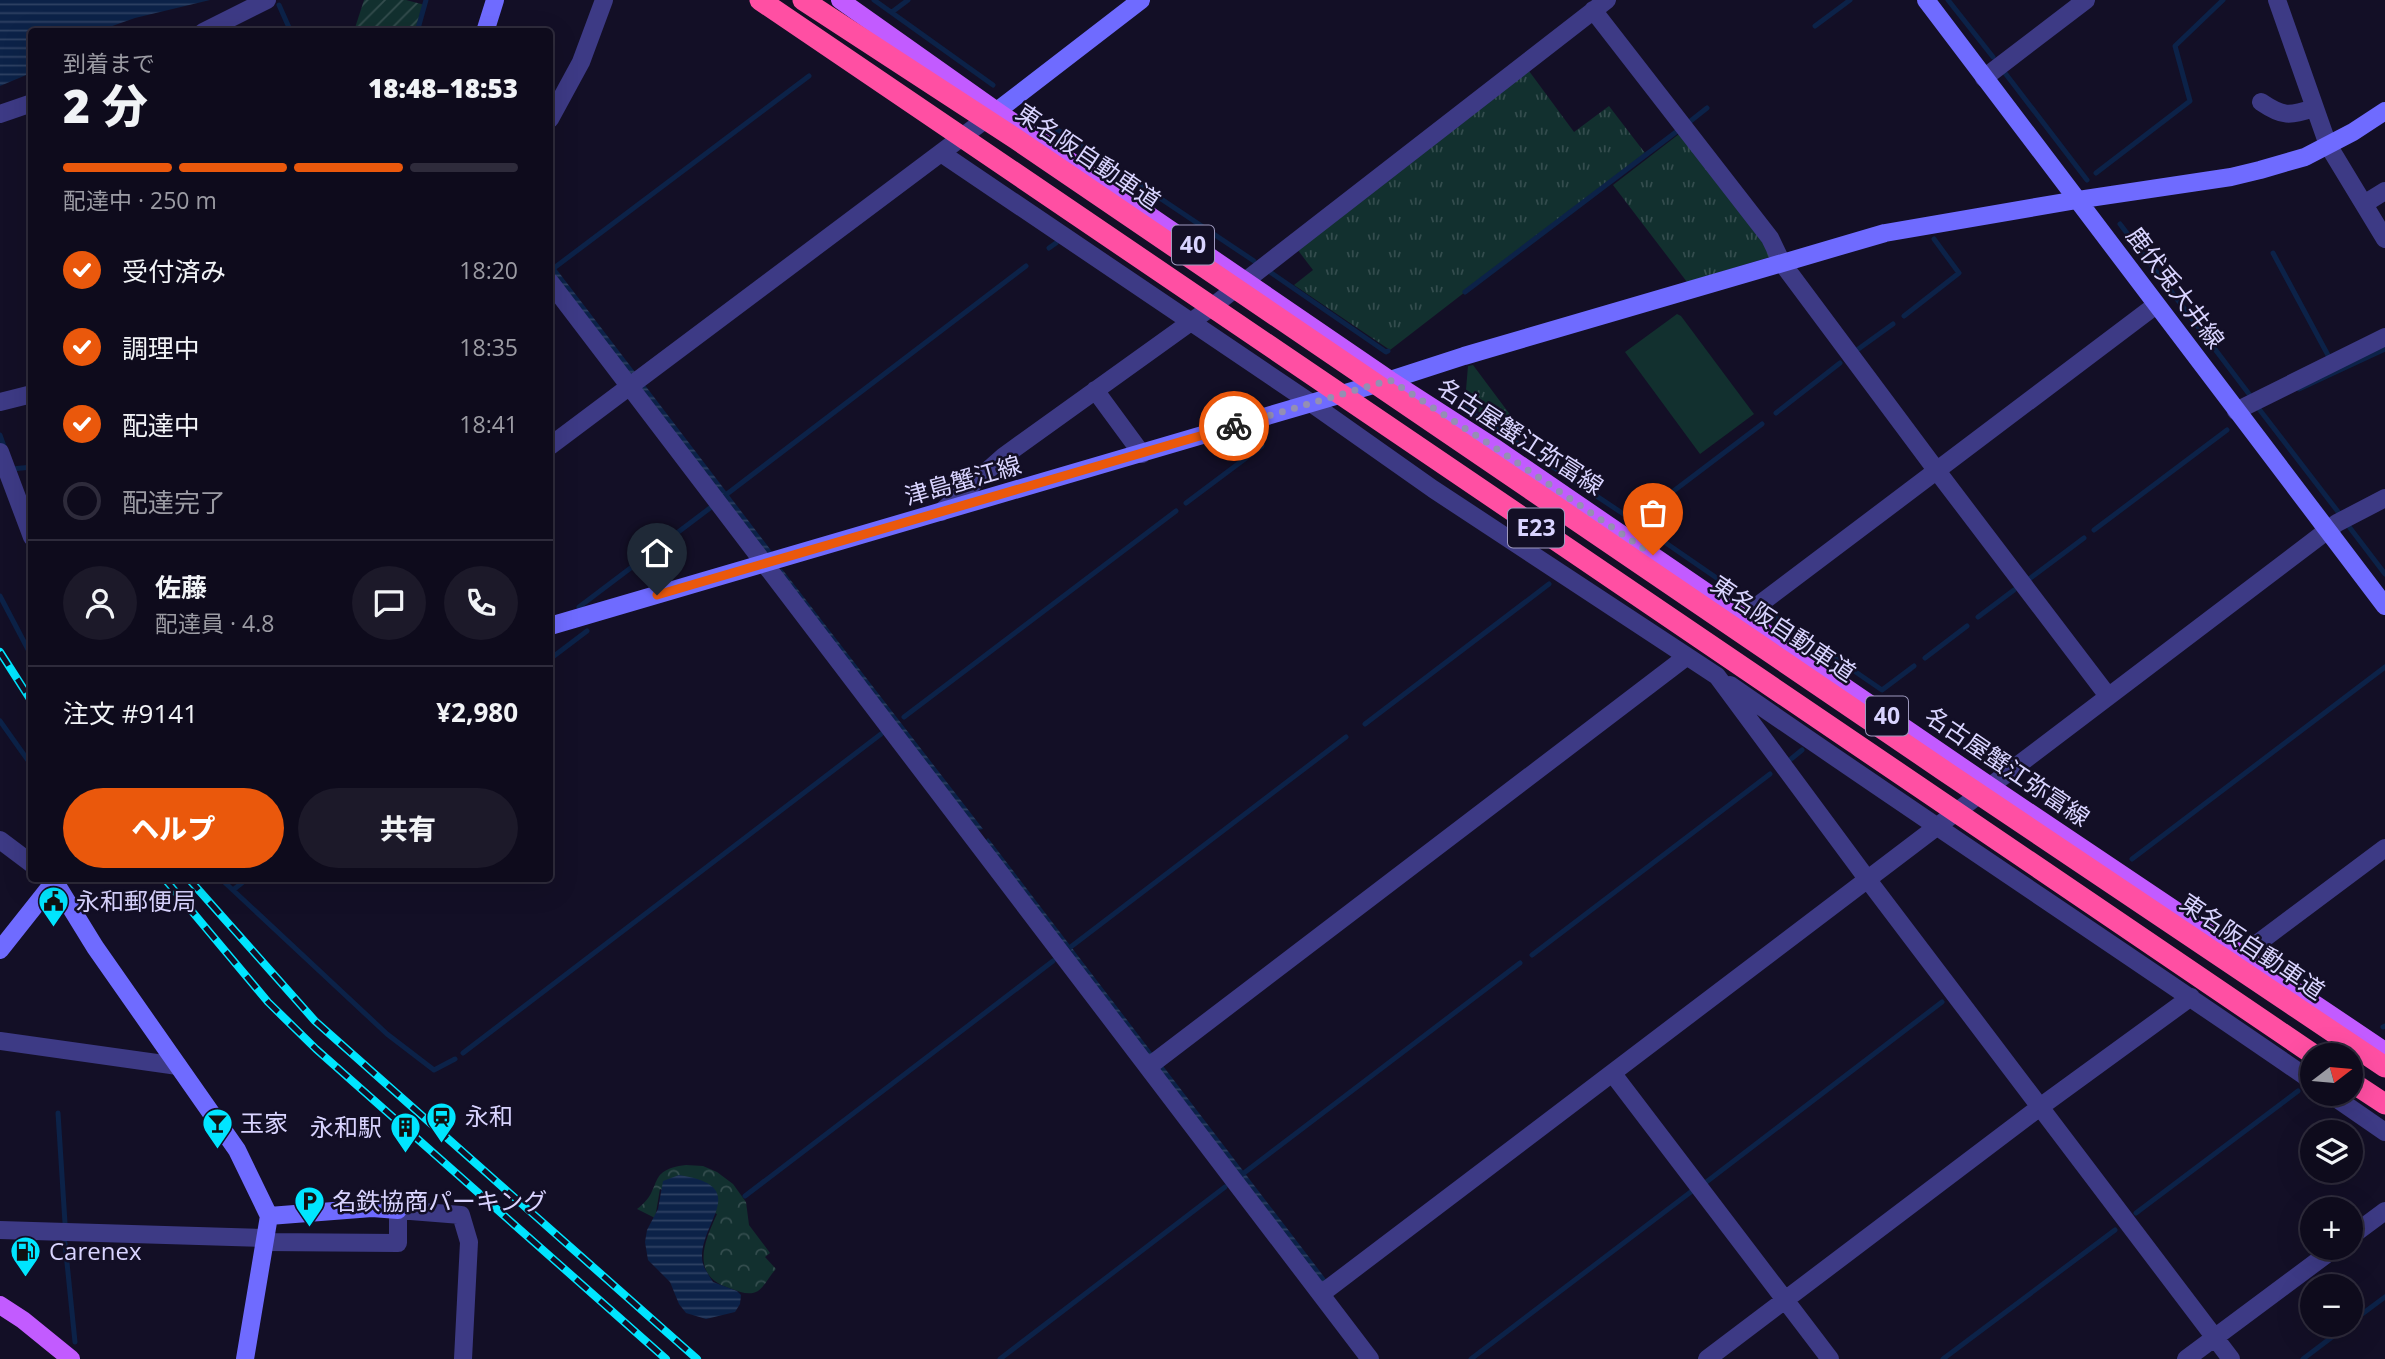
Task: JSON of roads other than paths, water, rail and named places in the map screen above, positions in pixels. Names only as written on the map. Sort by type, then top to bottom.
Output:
[{"type":"highway","name":"E23","points":[[760,0],[2300,1045]]},
{"type":"highway","name":"東名阪自動車道","points":[[803,0],[1027,147],[1954,778],[2385,1067]]},
{"type":"highway","points":[[2363,1089],[2385,1104]]},
{"type":"main road","points":[[486,28],[495,0]]},
{"type":"main road","name":"名古屋蟹江弥富線","points":[[840,0],[1244,281],[1494,447],[1990,786],[2385,1051]]},
{"type":"main road","points":[[997,111],[1141,0]]},
{"type":"main road","name":"鹿伏兎大井線","points":[[1926,0],[2385,606]]},
{"type":"main road","name":"津島蟹江線","points":[[553,625],[939,514],[1885,233],[2231,177],[2305,156],[2353,132],[2385,111]]},
{"type":"main road","points":[[0,950],[52,882]]},
{"type":"main road","points":[[55,882],[95,947],[237,1150],[269,1216],[245,1359]]},
{"type":"main road","points":[[269,1216],[372,1208],[398,1210]]},
{"type":"main road","points":[[0,1305],[71,1359]]},
{"type":"street","points":[[211,28],[267,0]]},
{"type":"street","points":[[553,113],[581,62],[604,0]]},
{"type":"street","points":[[1984,78],[2086,0]]},
{"type":"street","points":[[2277,0],[2328,145],[2385,239]]},
{"type":"street","points":[[939,514],[1004,456],[1191,322],[1600,5],[1770,238],[1783,263],[2108,696]]},
{"type":"street","points":[[2261,102],[2278,114],[2299,113],[2314,107]]},
{"type":"street","points":[[0,114],[28,104]]},
{"type":"street","points":[[553,444],[997,111]]},
{"type":"street","points":[[941,153],[1433,489],[1717,676],[1936,828],[2300,1073]]},
{"type":"street","points":[[2364,204],[2385,191]]},
{"type":"street","points":[[553,286],[635,382],[765,564],[1370,1359]]},
{"type":"street","points":[[1744,616],[2156,305]]},
{"type":"street","points":[[2236,411],[2385,337]]},
{"type":"street","points":[[1095,390],[1142,454]]},
{"type":"street","points":[[0,402],[28,395]]},
{"type":"street","points":[[0,452],[28,526]]},
{"type":"street","points":[[1321,1294],[2337,523],[2385,499]]},
{"type":"street","points":[[1148,1066],[1686,657]]},
{"type":"street","points":[[1717,676],[2231,1359]]},
{"type":"street","points":[[0,840],[28,861]]},
{"type":"street","points":[[1707,1359],[2040,1107],[2195,1000],[2213,998],[2249,960],[2385,848]]},
{"type":"street","points":[[0,1041],[178,1066]]},
{"type":"street","points":[[1613,1074],[1830,1359]]},
{"type":"street","points":[[2347,1106],[2385,1132]]},
{"type":"street","points":[[0,1230],[398,1242],[398,1210],[461,1215],[470,1242],[463,1359]]},
{"type":"street","points":[[2363,1227],[2385,1211]]},
{"type":"street","points":[[2186,1359],[2319,1260]]},
{"type":"water","points":[[0,0],[210,0],[135,18],[107,28],[28,28],[28,74],[0,86]]},
{"type":"water","points":[[553,267],[773,553],[767,554],[553,275]]},
{"type":"water","points":[[782,569],[983,829],[977,830],[778,570]]},
{"type":"water","points":[[988,838],[1153,1054],[1149,1056],[985,841]]},
{"type":"water","points":[[1160,1062],[1328,1282],[1323,1285],[1156,1066]]},
{"type":"water","points":[[679,1175],[701,1180],[713,1187],[718,1196],[718,1206],[704,1243],[702,1260],[713,1282],[741,1295],[735,1312],[706,1319],[686,1313],[670,1282],[648,1260],[645,1242],[647,1230],[658,1209],[663,1181]]},
{"type":"waterway","points":[[418,28],[426,0]]},
{"type":"waterway","points":[[874,0],[993,85]]},
{"type":"waterway","points":[[892,12],[908,0]]},
{"type":"waterway","points":[[1815,26],[1850,0]]},
{"type":"waterway","points":[[1948,0],[1993,57]]},
{"type":"waterway","points":[[2096,173],[2190,101],[2175,46],[2223,0]]},
{"type":"waterway","points":[[279,5],[289,28]]},
{"type":"waterway","points":[[2005,73],[2087,180]]},
{"type":"waterway","points":[[553,269],[809,76]]},
{"type":"waterway","points":[[1688,123],[1707,108]]},
{"type":"waterway","points":[[1040,118],[1254,261]]},
{"type":"waterway","points":[[1465,292],[1676,132]]},
{"type":"waterway","points":[[2120,224],[2249,394]]},
{"type":"waterway","points":[[1904,316],[1959,273],[1934,239]]},
{"type":"waterway","points":[[1049,248],[1056,243]]},
{"type":"waterway","points":[[2273,253],[2329,357]]},
{"type":"waterway","points":[[723,497],[1026,266]]},
{"type":"waterway","points":[[1270,272],[1388,351]]},
{"type":"waterway","points":[[1857,350],[1893,324]]},
{"type":"waterway","points":[[2299,389],[2385,349]]},
{"type":"waterway","points":[[1776,413],[1840,363]]},
{"type":"waterway","points":[[1463,407],[1753,603]]},
{"type":"waterway","points":[[2259,409],[2339,513]]},
{"type":"waterway","points":[[1634,521],[1762,424]]},
{"type":"waterway","points":[[1186,503],[1262,446],[1259,428]]},
{"type":"waterway","points":[[2094,530],[2227,430]]},
{"type":"waterway","points":[[0,435],[5,449]]},
{"type":"waterway","points":[[12,469],[28,467]]},
{"type":"waterway","points":[[579,607],[710,508]]},
{"type":"waterway","points":[[904,717],[1176,511]]},
{"type":"waterway","points":[[2350,528],[2385,574]]},
{"type":"waterway","points":[[2029,579],[2084,538]]},
{"type":"waterway","points":[[1365,724],[1549,584]]},
{"type":"waterway","points":[[1978,617],[2014,590]]},
{"type":"waterway","points":[[0,596],[28,649]]},
{"type":"waterway","points":[[1771,614],[1882,690],[1914,666]]},
{"type":"waterway","points":[[1925,658],[1967,626]]},
{"type":"waterway","points":[[553,657],[587,631]]},
{"type":"waterway","points":[[2132,859],[2385,667]]},
{"type":"waterway","points":[[0,721],[28,760]]},
{"type":"waterway","points":[[463,1053],[881,734]]},
{"type":"waterway","points":[[1068,949],[1346,737]]},
{"type":"waterway","points":[[1791,759],[1802,750]]},
{"type":"waterway","points":[[1532,955],[1770,774]]},
{"type":"waterway","points":[[224,882],[387,1034],[434,1070],[455,1059]]},
{"type":"waterway","points":[[233,890],[243,882]]},
{"type":"waterway","points":[[745,1196],[1053,961]]},
{"type":"waterway","points":[[1240,1176],[1520,963]]},
{"type":"waterway","points":[[1705,1183],[1942,1002]]},
{"type":"waterway","points":[[2136,1213],[2298,1091]]},
{"type":"waterway","points":[[58,1113],[65,1223]]},
{"type":"waterway","points":[[1000,1359],[1225,1187]]},
{"type":"waterway","points":[[1471,1359],[1692,1191]]},
{"type":"waterway","points":[[1943,1359],[2115,1230]]},
{"type":"waterway","points":[[65,1243],[75,1342]]},
{"type":"waterway","points":[[2363,1313],[2385,1297]]},
{"type":"waterway","points":[[2303,1359],[2332,1337]]},
{"type":"railway","points":[[0,652],[28,696]]},
{"type":"railway","points":[[167,882],[268,1002],[316,1049],[666,1359]]},
{"type":"railway","points":[[192,882],[315,1021],[697,1359]]},
{"type":"place","name":"永和郵便局","points":[[53,929]]},
{"type":"place","name":"永和","points":[[442,1144]]},
{"type":"place","name":"玉家","points":[[217,1151]]},
{"type":"place","name":"永和駅","points":[[405,1155]]},
{"type":"place","name":"名鉄協商パーキング","points":[[309,1229]]},
{"type":"place","name":"Carenex","points":[[26,1279]]}]
